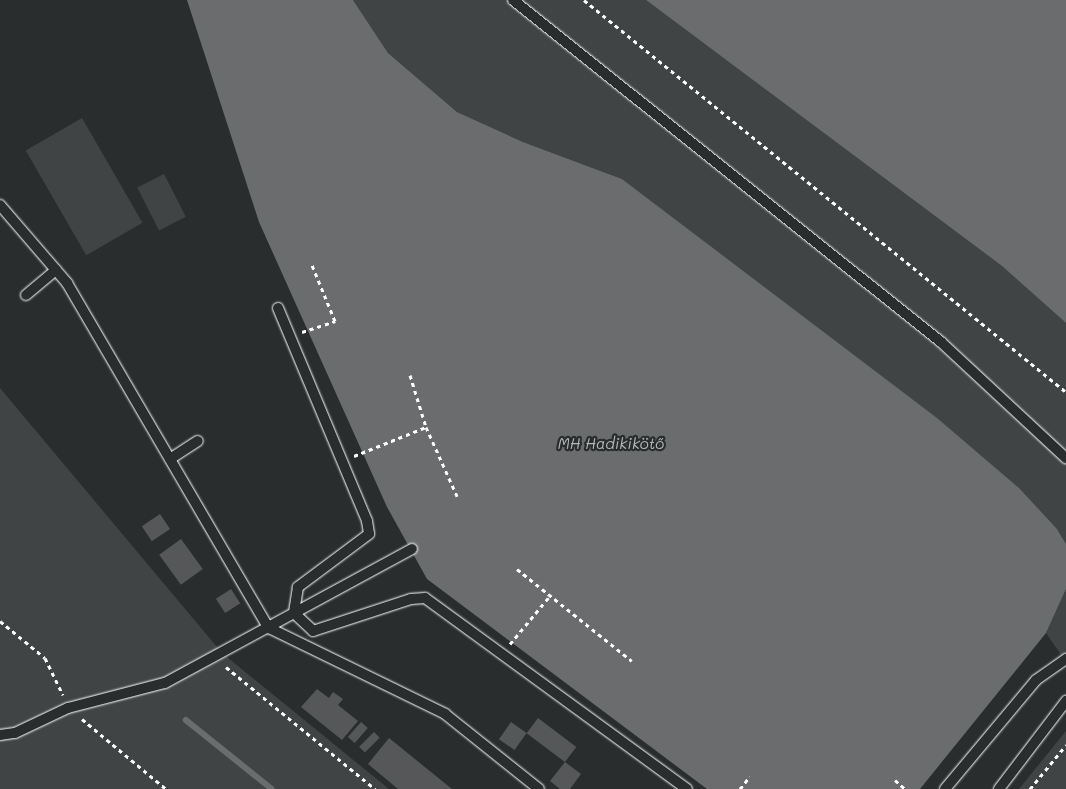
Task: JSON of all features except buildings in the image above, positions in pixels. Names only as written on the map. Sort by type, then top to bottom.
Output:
[{"type":"lane","points":[[513,0],[941,342],[1066,458]]},
{"type":"lane","points":[[0,205],[56,270],[269,628],[445,714],[539,789]]},
{"type":"lane","points":[[26,295],[56,270]]},
{"type":"lane","points":[[278,308],[367,521],[369,534],[298,587],[294,613]]},
{"type":"lane","points":[[170,459],[198,441]]},
{"type":"lane","points":[[0,735],[15,734],[68,708],[164,683],[269,628],[412,549]]},
{"type":"lane","points":[[294,613],[313,631],[411,599],[425,598],[687,789]]},
{"type":"lane","points":[[945,789],[1036,680],[1066,659]]},
{"type":"lane","points":[[999,789],[1066,701]]},
{"type":"path","points":[[584,0],[1066,392]]},
{"type":"path","points":[[290,336],[335,321],[312,264]]},
{"type":"path","points":[[410,375],[426,427],[457,496]]},
{"type":"path","points":[[342,460],[426,427]]},
{"type":"path","points":[[517,569],[632,660]]},
{"type":"path","points":[[502,654],[550,597]]},
{"type":"path","points":[[214,657],[375,789]]},
{"type":"path","points":[[1030,789],[1066,745]]},
{"type":"path","points":[[740,789],[750,776]]},
{"type":"path","points":[[895,780],[905,789]]},
{"type":"shaded area","points":[[353,0],[646,0],[1002,266],[1066,323],[1066,544],[1057,529],[937,419],[622,179],[523,142],[457,112],[388,53]]},
{"type":"shaded area","points":[[82,118],[142,223],[86,255],[26,150]]},
{"type":"shaded area","points":[[164,174],[186,217],[159,230],[137,188]]},
{"type":"shaded area","points":[[0,388],[222,653],[389,789],[0,789]]},
{"type":"shaded area","points":[[1066,589],[1066,662],[1046,633]]},
{"type":"shaded area","points":[[1066,731],[1066,789],[1019,789]]},
{"type":"water","name":"MH Hadikikötő","points":[[187,0],[353,0],[388,53],[457,112],[523,142],[622,179],[937,418],[1019,488],[1057,529],[1066,544],[1066,589],[1046,633],[920,789],[707,789],[427,579],[387,507],[259,222]]},
{"type":"water","points":[[646,0],[1066,0],[1066,323],[1002,266]]},
{"type":"waterway","points":[[186,720],[272,789]]}]
